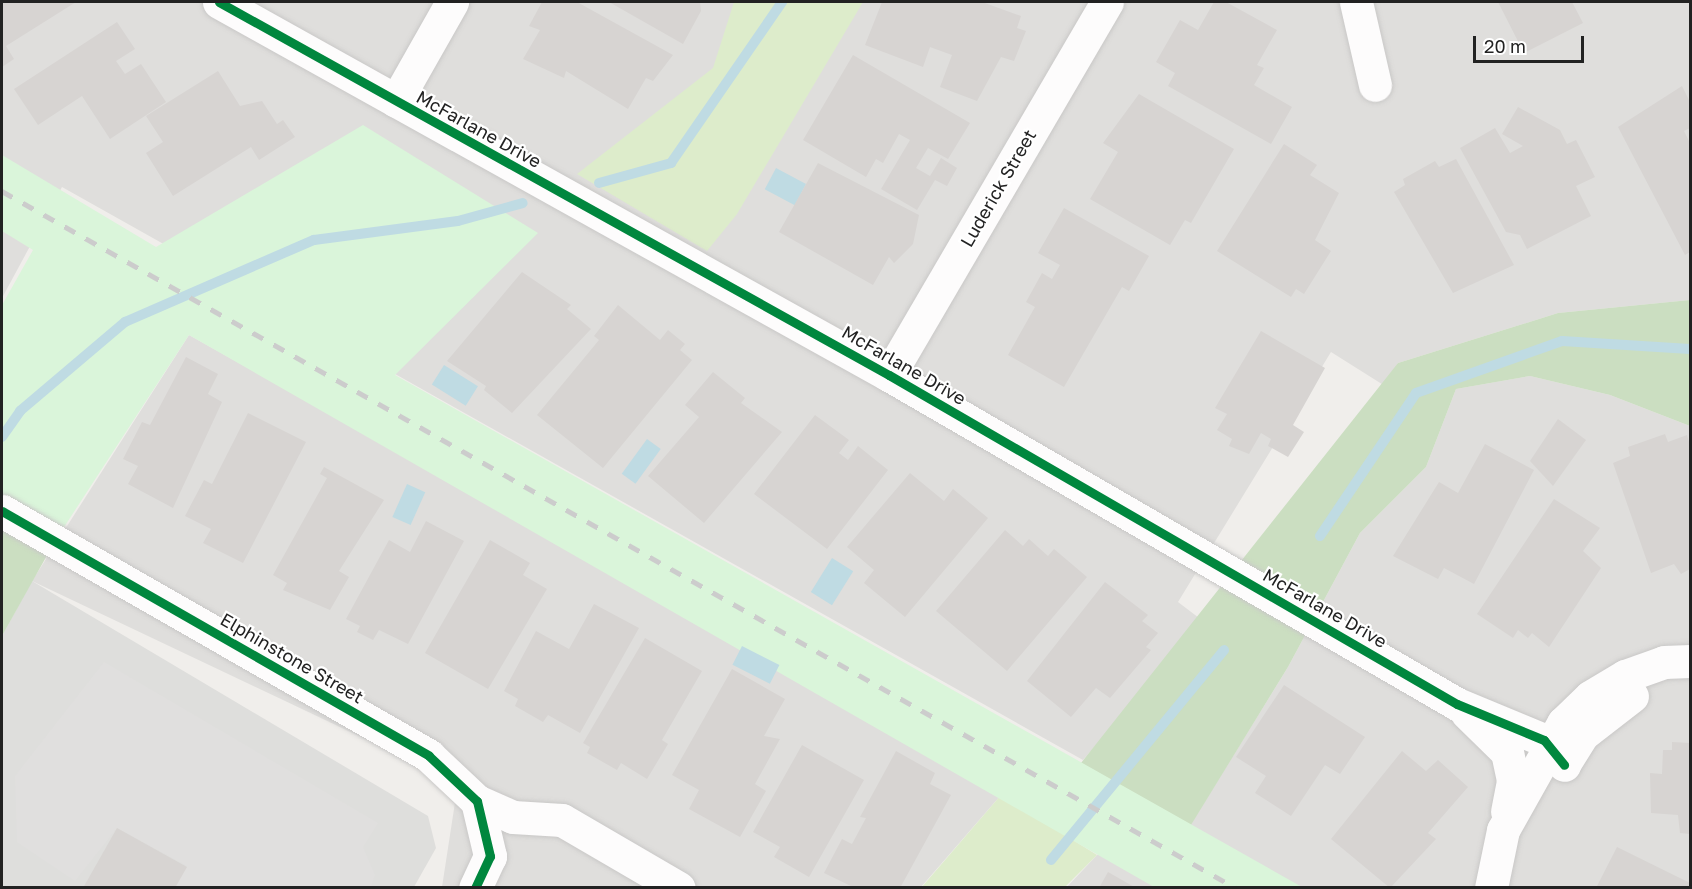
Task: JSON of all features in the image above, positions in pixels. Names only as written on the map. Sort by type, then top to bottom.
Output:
[{"type":"street","name":"McFarlane Drive","points":[[219,2],[889,375],[1457,704],[1514,724],[1557,756]]},
{"type":"street","points":[[396,101],[452,2]]},
{"type":"street","name":"Luderick Street","points":[[889,375],[1107,2]]},
{"type":"street","points":[[1356,2],[1376,85]]},
{"type":"street","name":"Elphinstone Street","points":[[2,511],[429,756],[477,801]]},
{"type":"street","points":[[1491,888],[1557,756],[1576,708],[1605,688],[1646,668],[1690,661]]},
{"type":"street","points":[[1491,888],[1503,830],[1557,756],[1617,705],[1690,674]]},
{"type":"street","name":"McFarlane Drive","points":[[1457,704],[1499,742],[1512,767],[1503,830]]},
{"type":"street","points":[[477,801],[513,817],[562,820],[679,888]]},
{"type":"street","points":[[477,801],[490,856]]},
{"type":"street","points":[[475,888],[490,856],[536,818]]},
{"type":"shaded area","points":[[2,2],[1690,2],[1690,300],[1558,313],[1398,363],[1385,386],[1331,352],[1178,602],[1203,621],[1083,760],[62,187],[2,298]]},
{"type":"shaded area","points":[[189,335],[852,707],[1001,795],[921,887],[442,887],[458,783],[32,581]]},
{"type":"shaded area","points":[[1530,376],[1610,395],[1690,426],[1690,887],[1066,888],[1097,855],[1191,824],[1288,667],[1360,533],[1426,467],[1456,389]]},
{"type":"shaded area","points":[[32,581],[428,816],[436,848],[414,887],[2,888],[2,636]]},
{"type":"shaded area","points":[[104,662],[378,823],[363,847],[375,875],[371,887],[175,887],[187,866],[117,828],[75,881],[17,842],[15,776]]},
{"type":"green space","points":[[734,2],[863,2],[737,214],[707,251],[577,174],[713,68]]},
{"type":"green space","points":[[363,125],[538,233],[395,375],[1302,887],[1154,887],[189,335],[55,541],[2,511],[2,305],[33,250],[2,231],[2,155],[156,247]]},
{"type":"green space","points":[[1690,300],[1690,426],[1610,395],[1530,376],[1456,389],[1426,467],[1360,533],[1288,667],[1191,825],[1081,763],[1398,363],[1558,313]]},
{"type":"green space","points":[[2,511],[55,541],[2,636]]},
{"type":"green space","points":[[1001,795],[1097,855],[1065,887],[921,888]]},
{"type":"water","points":[[776,168],[806,184],[795,205],[765,189]]},
{"type":"water","points":[[444,365],[478,386],[466,406],[432,385]]},
{"type":"water","points":[[647,439],[661,449],[635,484],[622,474]]},
{"type":"water","points":[[407,484],[425,492],[411,525],[392,517]]},
{"type":"water","points":[[832,558],[853,571],[832,605],[811,592]]},
{"type":"water","points":[[742,646],[779,665],[770,684],[732,665]]},
{"type":"building","points":[[2,2],[76,2],[6,46],[14,59],[2,67]]},
{"type":"building","points":[[542,2],[577,2],[673,55],[653,81],[646,78],[628,109],[566,71],[564,78],[523,59],[540,30],[529,26]]},
{"type":"building","points":[[609,2],[700,2],[701,11],[683,44]]},
{"type":"building","points":[[882,2],[982,2],[1021,16],[1017,28],[1026,31],[1014,61],[1001,57],[977,101],[940,87],[952,55],[930,47],[923,67],[865,45]]},
{"type":"building","points":[[1214,2],[1226,2],[1277,30],[1257,65],[1264,68],[1254,85],[1292,107],[1271,144],[1168,86],[1175,73],[1156,62],[1180,20],[1198,30]]},
{"type":"building","points":[[1498,2],[1572,2],[1583,23],[1524,53]]},
{"type":"building","points":[[117,22],[135,49],[116,61],[125,74],[141,64],[166,102],[110,139],[82,96],[38,125],[14,89]]},
{"type":"building","points":[[853,55],[970,123],[948,159],[928,148],[916,168],[930,176],[941,158],[957,168],[947,186],[935,180],[917,210],[881,189],[910,140],[899,134],[883,163],[876,159],[866,177],[803,140]]},
{"type":"building","points":[[218,71],[240,106],[262,101],[277,124],[283,120],[295,137],[259,160],[251,147],[173,196],[146,153],[163,142],[146,116]]},
{"type":"building","points":[[1682,86],[1690,102],[1690,128],[1684,131],[1690,143],[1690,252],[1685,255],[1618,127]]},
{"type":"building","points":[[1139,94],[1234,149],[1191,223],[1185,220],[1170,245],[1090,199],[1118,152],[1103,143]]},
{"type":"building","points":[[1518,107],[1560,130],[1567,144],[1576,140],[1595,177],[1576,186],[1591,216],[1527,249],[1520,235],[1506,232],[1460,148],[1495,128],[1510,153],[1523,146],[1502,134]]},
{"type":"building","points":[[1284,144],[1317,165],[1310,175],[1339,193],[1315,240],[1331,251],[1304,294],[1296,289],[1291,297],[1217,251]]},
{"type":"building","points":[[1456,159],[1514,265],[1453,293],[1394,192],[1405,185],[1403,179],[1435,161],[1439,167]]},
{"type":"building","points":[[818,163],[919,215],[913,244],[894,263],[889,257],[873,285],[779,232]]},
{"type":"building","points":[[1064,208],[1149,256],[1129,291],[1122,287],[1064,387],[1008,355],[1035,307],[1026,302],[1042,273],[1052,279],[1060,265],[1038,253]]},
{"type":"building","points":[[522,272],[571,305],[567,309],[591,329],[512,413],[484,390],[486,386],[447,361]]},
{"type":"building","points":[[618,305],[660,340],[668,330],[685,344],[680,350],[692,360],[603,468],[537,415],[599,340],[594,336]]},
{"type":"building","points":[[1261,331],[1325,368],[1293,425],[1304,432],[1288,457],[1268,446],[1271,439],[1261,433],[1249,454],[1229,446],[1232,439],[1217,430],[1227,414],[1215,408]]},
{"type":"building","points":[[186,357],[218,374],[208,394],[222,402],[173,508],[128,484],[138,466],[123,459],[142,422],[150,425]]},
{"type":"building","points":[[713,372],[745,398],[741,403],[782,432],[704,523],[648,476],[699,417],[685,405]]},
{"type":"building","points":[[248,413],[306,442],[243,563],[203,543],[211,529],[185,516],[204,480],[212,484]]},
{"type":"building","points":[[815,415],[849,440],[839,453],[848,460],[858,446],[888,470],[827,549],[754,494]]},
{"type":"building","points":[[1558,419],[1586,440],[1553,486],[1530,461]]},
{"type":"building","points":[[1665,434],[1668,442],[1687,435],[1690,445],[1690,569],[1681,574],[1674,564],[1651,573],[1613,463],[1630,456],[1628,447]]},
{"type":"building","points":[[1485,444],[1534,470],[1474,584],[1444,568],[1438,579],[1393,556],[1439,482],[1458,493]]},
{"type":"building","points":[[324,467],[384,500],[339,571],[349,577],[330,610],[283,590],[287,583],[273,575],[327,478],[320,474]]},
{"type":"building","points":[[910,473],[944,501],[953,489],[988,518],[905,617],[864,583],[874,570],[847,547]]},
{"type":"building","points":[[1554,499],[1600,528],[1583,551],[1601,568],[1549,647],[1532,633],[1528,638],[1518,630],[1513,638],[1477,614]]},
{"type":"building","points":[[426,521],[464,541],[408,644],[379,630],[373,640],[357,632],[360,626],[346,619],[389,540],[410,552]]},
{"type":"building","points":[[1005,530],[1023,546],[1029,539],[1048,556],[1054,549],[1087,577],[1007,671],[936,611]]},
{"type":"building","points":[[490,540],[530,563],[523,575],[547,589],[488,689],[425,653]]},
{"type":"building","points":[[1105,582],[1148,615],[1142,621],[1158,633],[1146,647],[1151,650],[1110,698],[1096,688],[1071,717],[1027,681]]},
{"type":"building","points":[[594,604],[639,628],[580,733],[548,715],[543,722],[515,706],[518,699],[504,691],[536,631],[569,649]]},
{"type":"building","points":[[645,638],[702,671],[662,740],[668,744],[647,779],[621,763],[617,770],[587,753],[590,747],[583,743]]},
{"type":"building","points":[[732,669],[785,699],[764,736],[780,739],[755,784],[766,791],[740,837],[689,809],[699,790],[672,775]]},
{"type":"building","points":[[1284,685],[1365,737],[1340,774],[1325,765],[1291,816],[1255,793],[1266,776],[1236,757]]},
{"type":"building","points":[[1672,742],[1690,743],[1690,834],[1680,833],[1678,815],[1651,813],[1650,773],[1662,774],[1663,750],[1672,750]]},
{"type":"building","points":[[802,745],[864,780],[809,877],[774,857],[780,847],[753,832]]},
{"type":"building","points":[[896,751],[935,773],[930,784],[951,795],[900,888],[855,888],[824,873],[842,839],[852,844],[866,818],[860,817]]},
{"type":"building","points":[[1402,751],[1426,771],[1438,760],[1468,787],[1428,833],[1436,839],[1390,888],[1331,839]]},
{"type":"building","points":[[117,828],[187,867],[175,888],[83,888]]},
{"type":"building","points":[[1617,847],[1690,883],[1690,888],[1596,888]]},
{"type":"building","points":[[1108,872],[1136,888],[1099,888]]},
{"type":"waterway","points":[[599,183],[671,163],[782,2]]},
{"type":"waterway","points":[[2,437],[20,411],[125,322],[314,240],[458,221],[523,203]]},
{"type":"waterway","points":[[1320,536],[1416,393],[1562,341],[1690,349]]},
{"type":"waterway","points":[[1051,860],[1224,650]]},
{"type":"railway","points":[[2,191],[1236,888]]},
{"type":"cycle path","points":[[219,2],[889,375],[1457,704],[1544,740],[1564,765]]},
{"type":"cycle path","points":[[2,511],[429,756],[477,801],[490,856],[475,888]]}]
